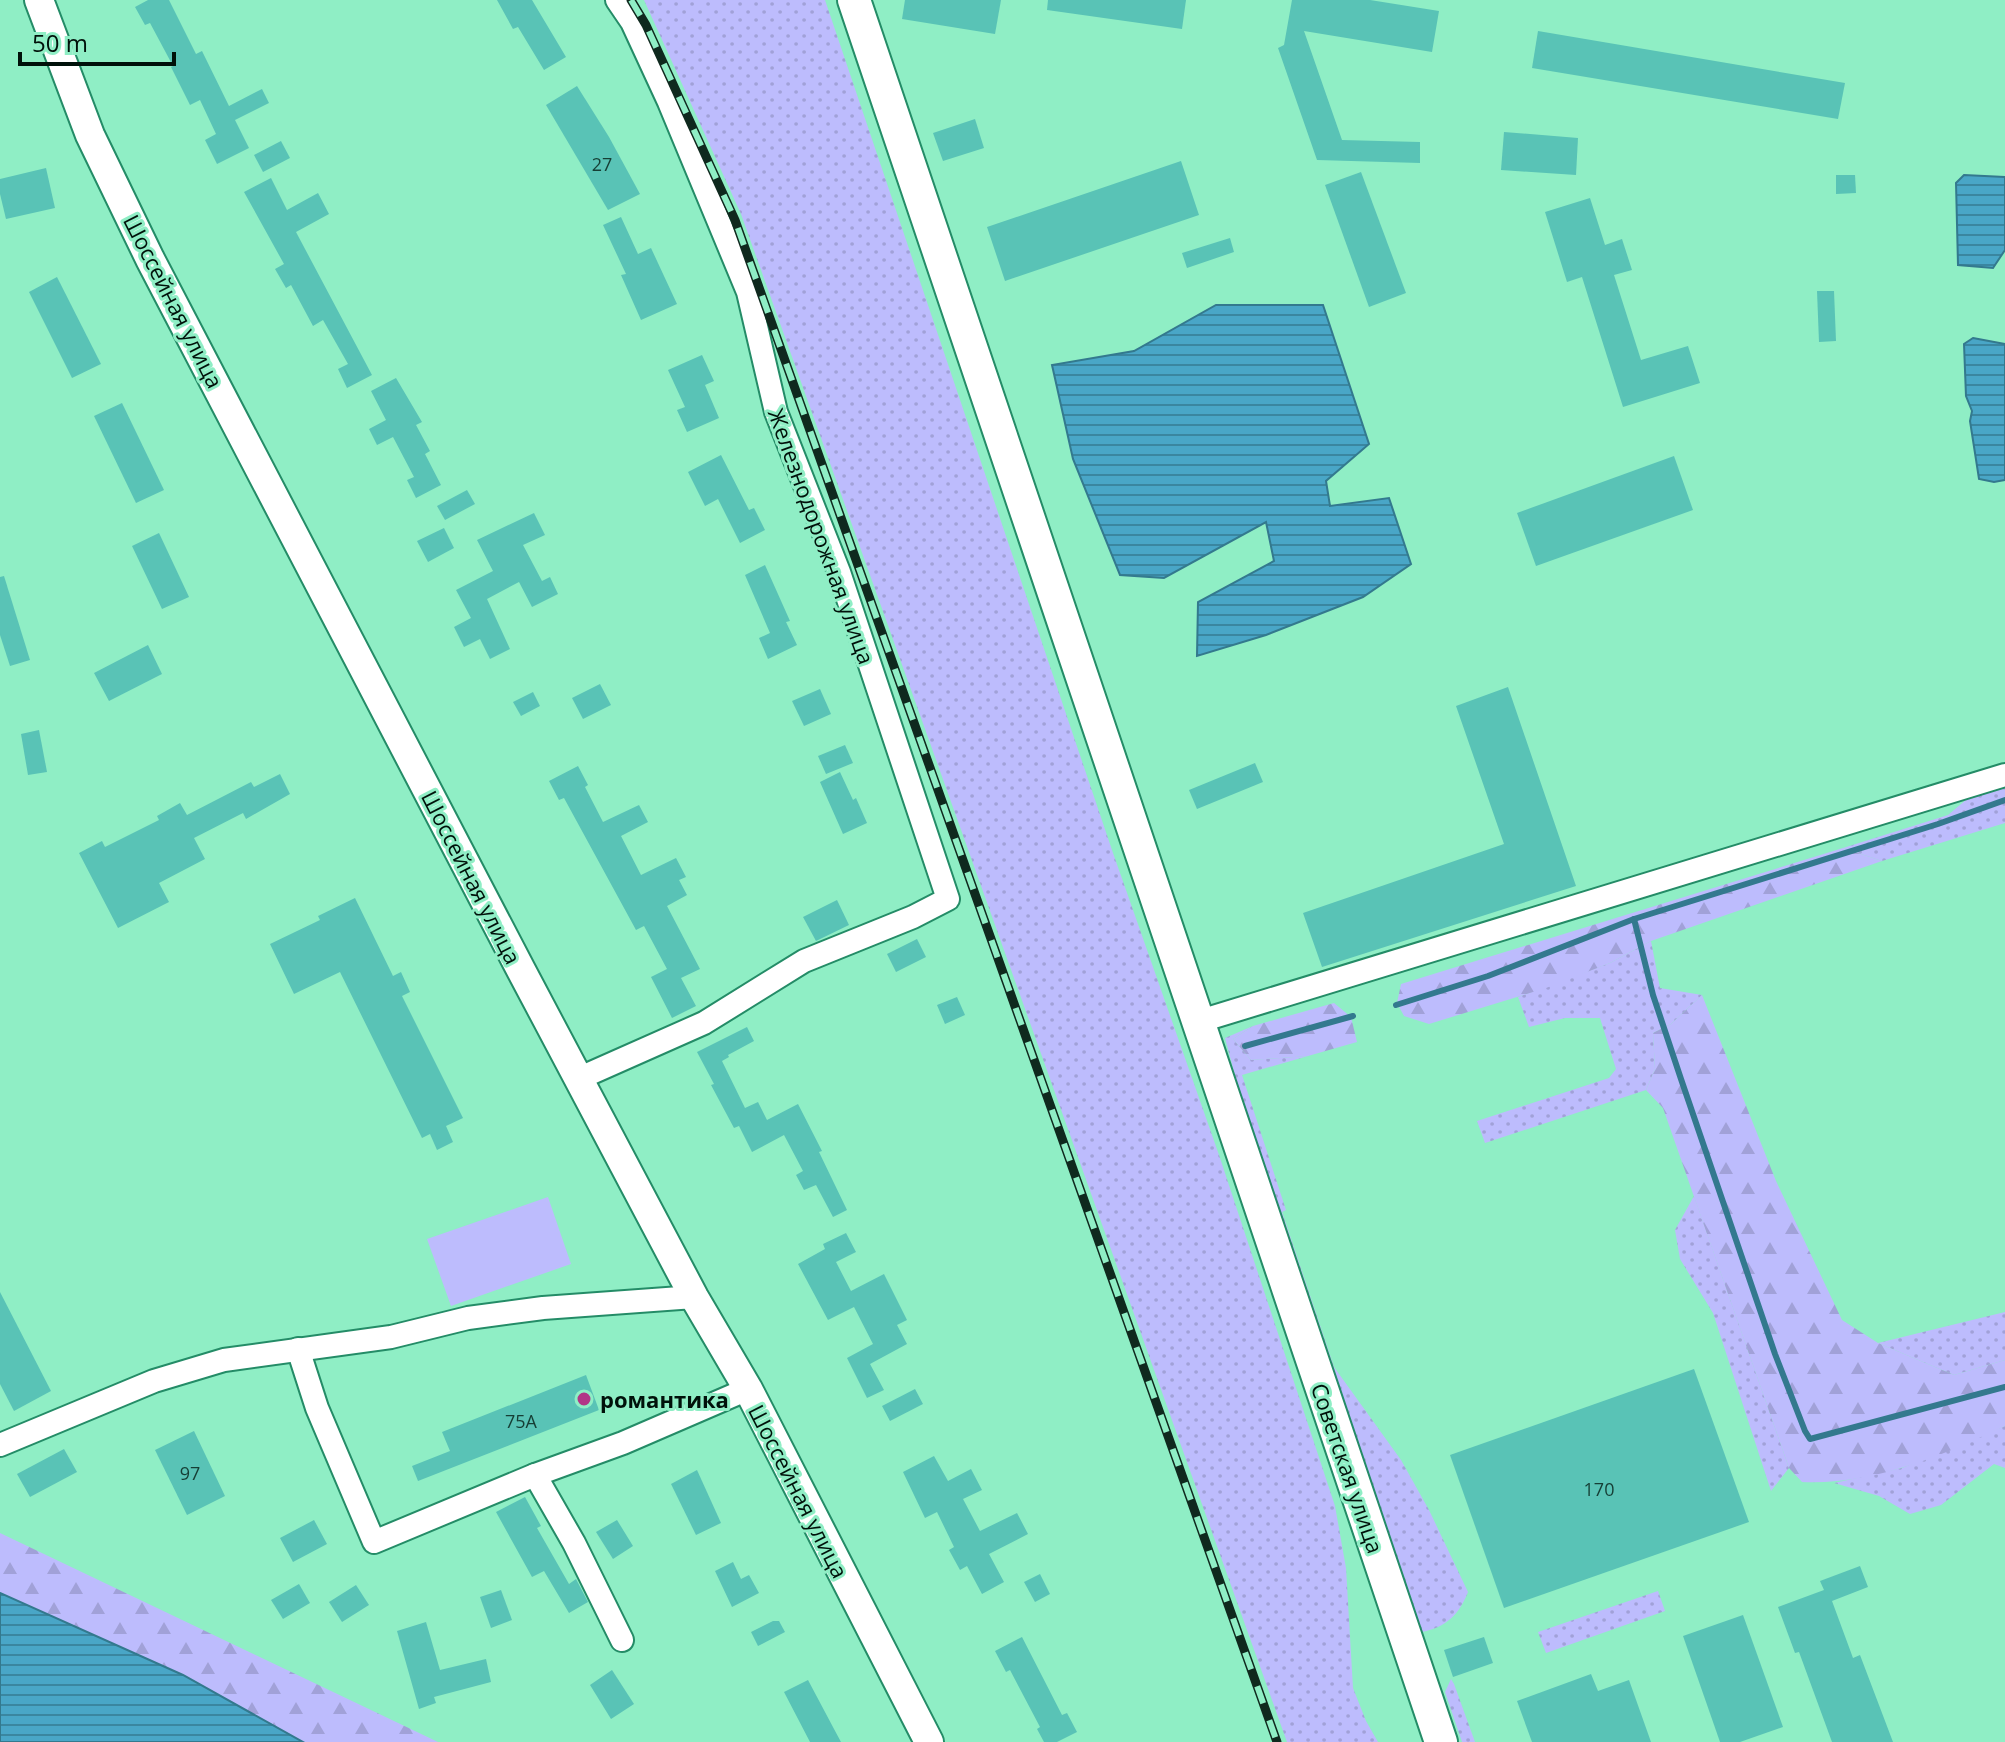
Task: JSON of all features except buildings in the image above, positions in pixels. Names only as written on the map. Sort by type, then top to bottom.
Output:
[{"type":"main road","name":"Советская улица","points":[[854,0],[1441,1742]]},
{"type":"street","name":"Шоссейная улица","points":[[39,0],[90,135],[150,259],[513,956],[694,1297],[748,1389],[929,1742]]},
{"type":"street","name":"Железнодорожная улица","points":[[580,1078],[704,1023],[804,961],[913,917],[948,899],[839,572],[776,412],[748,292],[669,102],[632,22],[617,0]]},
{"type":"street","points":[[1197,1022],[2005,775]]},
{"type":"street","points":[[0,1445],[154,1381],[224,1360],[391,1337],[468,1318],[543,1308],[694,1297]]},
{"type":"street","points":[[298,1349],[317,1408],[374,1542],[535,1475],[623,1443],[748,1389]]},
{"type":"street","points":[[535,1475],[574,1543],[622,1640]]},
{"type":"green space","points":[[644,0],[825,0],[1113,853],[1219,1155],[1335,1506],[1346,1568],[1353,1688],[1378,1742],[1287,1742],[741,214]]},
{"type":"green space","points":[[2005,787],[2005,823],[1882,861],[1843,848],[1948,815],[1967,799]]},
{"type":"green space","points":[[1843,848],[1882,861],[1651,941],[1610,963],[1546,988],[1429,1024],[1404,1016],[1397,1003],[1401,984]]},
{"type":"green space","points":[[1651,941],[1660,988],[1702,995],[1671,1024],[1653,1033],[1655,1069],[1646,1090],[1485,1143],[1477,1121],[1609,1078],[1616,1069],[1600,1018],[1565,1018],[1529,1027],[1518,997],[1610,963]]},
{"type":"green space","points":[[1702,995],[1776,1181],[1842,1320],[1878,1343],[1954,1375],[2005,1360],[2005,1426],[1932,1458],[1881,1474],[1829,1482],[1802,1482],[1789,1468],[1663,1108],[1646,1090],[1655,1069],[1653,1033],[1671,1024]]},
{"type":"green space","points":[[1334,1003],[1351,1017],[1357,1042],[1308,1056],[1251,1060],[1233,1039],[1253,1026]]},
{"type":"green space","points":[[1253,1026],[1233,1039],[1251,1060],[1308,1056],[1242,1075],[1286,1210],[1282,1212],[1334,1367],[1401,1460],[1468,1592],[1451,1619],[1430,1630],[1422,1632],[1409,1616],[1257,1158],[1225,1038]]},
{"type":"green space","points":[[1694,1196],[1789,1468],[1771,1491],[1713,1313],[1680,1259],[1675,1230]]},
{"type":"green space","points":[[548,1197],[571,1264],[451,1306],[427,1239]]},
{"type":"green space","points":[[2005,1312],[2005,1360],[1954,1375],[1878,1343]]},
{"type":"green space","points":[[2005,1426],[2005,1468],[1994,1464],[1941,1505],[1910,1514],[1879,1496],[1834,1483],[1902,1468]]},
{"type":"green space","points":[[0,1533],[438,1742],[271,1742],[0,1618]]},
{"type":"green space","points":[[1658,1591],[1665,1611],[1546,1653],[1538,1632]]},
{"type":"green space","points":[[1451,1679],[1475,1742],[1462,1742],[1445,1692]]},
{"type":"shaded area","points":[[1964,175],[2005,177],[2005,250],[1993,268],[1958,265],[1956,183]]},
{"type":"shaded area","points":[[1216,305],[1323,305],[1369,444],[1326,481],[1330,506],[1389,498],[1411,564],[1363,597],[1266,635],[1197,656],[1198,602],[1274,561],[1266,522],[1164,578],[1120,575],[1073,459],[1052,365],[1134,351]]},
{"type":"shaded area","points":[[1973,338],[2005,344],[2005,480],[1994,482],[1979,479],[1970,421],[1972,411],[1966,396],[1964,344]]},
{"type":"shaded area","points":[[0,1593],[183,1675],[303,1742],[0,1742]]},
{"type":"waterway","points":[[1396,1005],[1488,976],[1634,919],[2005,800]]},
{"type":"waterway","points":[[1634,919],[1653,995],[1681,1079],[1775,1354],[1810,1439],[2005,1387]]},
{"type":"waterway","points":[[1245,1046],[1353,1016]]},
{"type":"railway","points":[[631,0],[646,25],[735,220],[1277,1742]]},
{"type":"place","name":"романтика","points":[[584,1399]]}]
